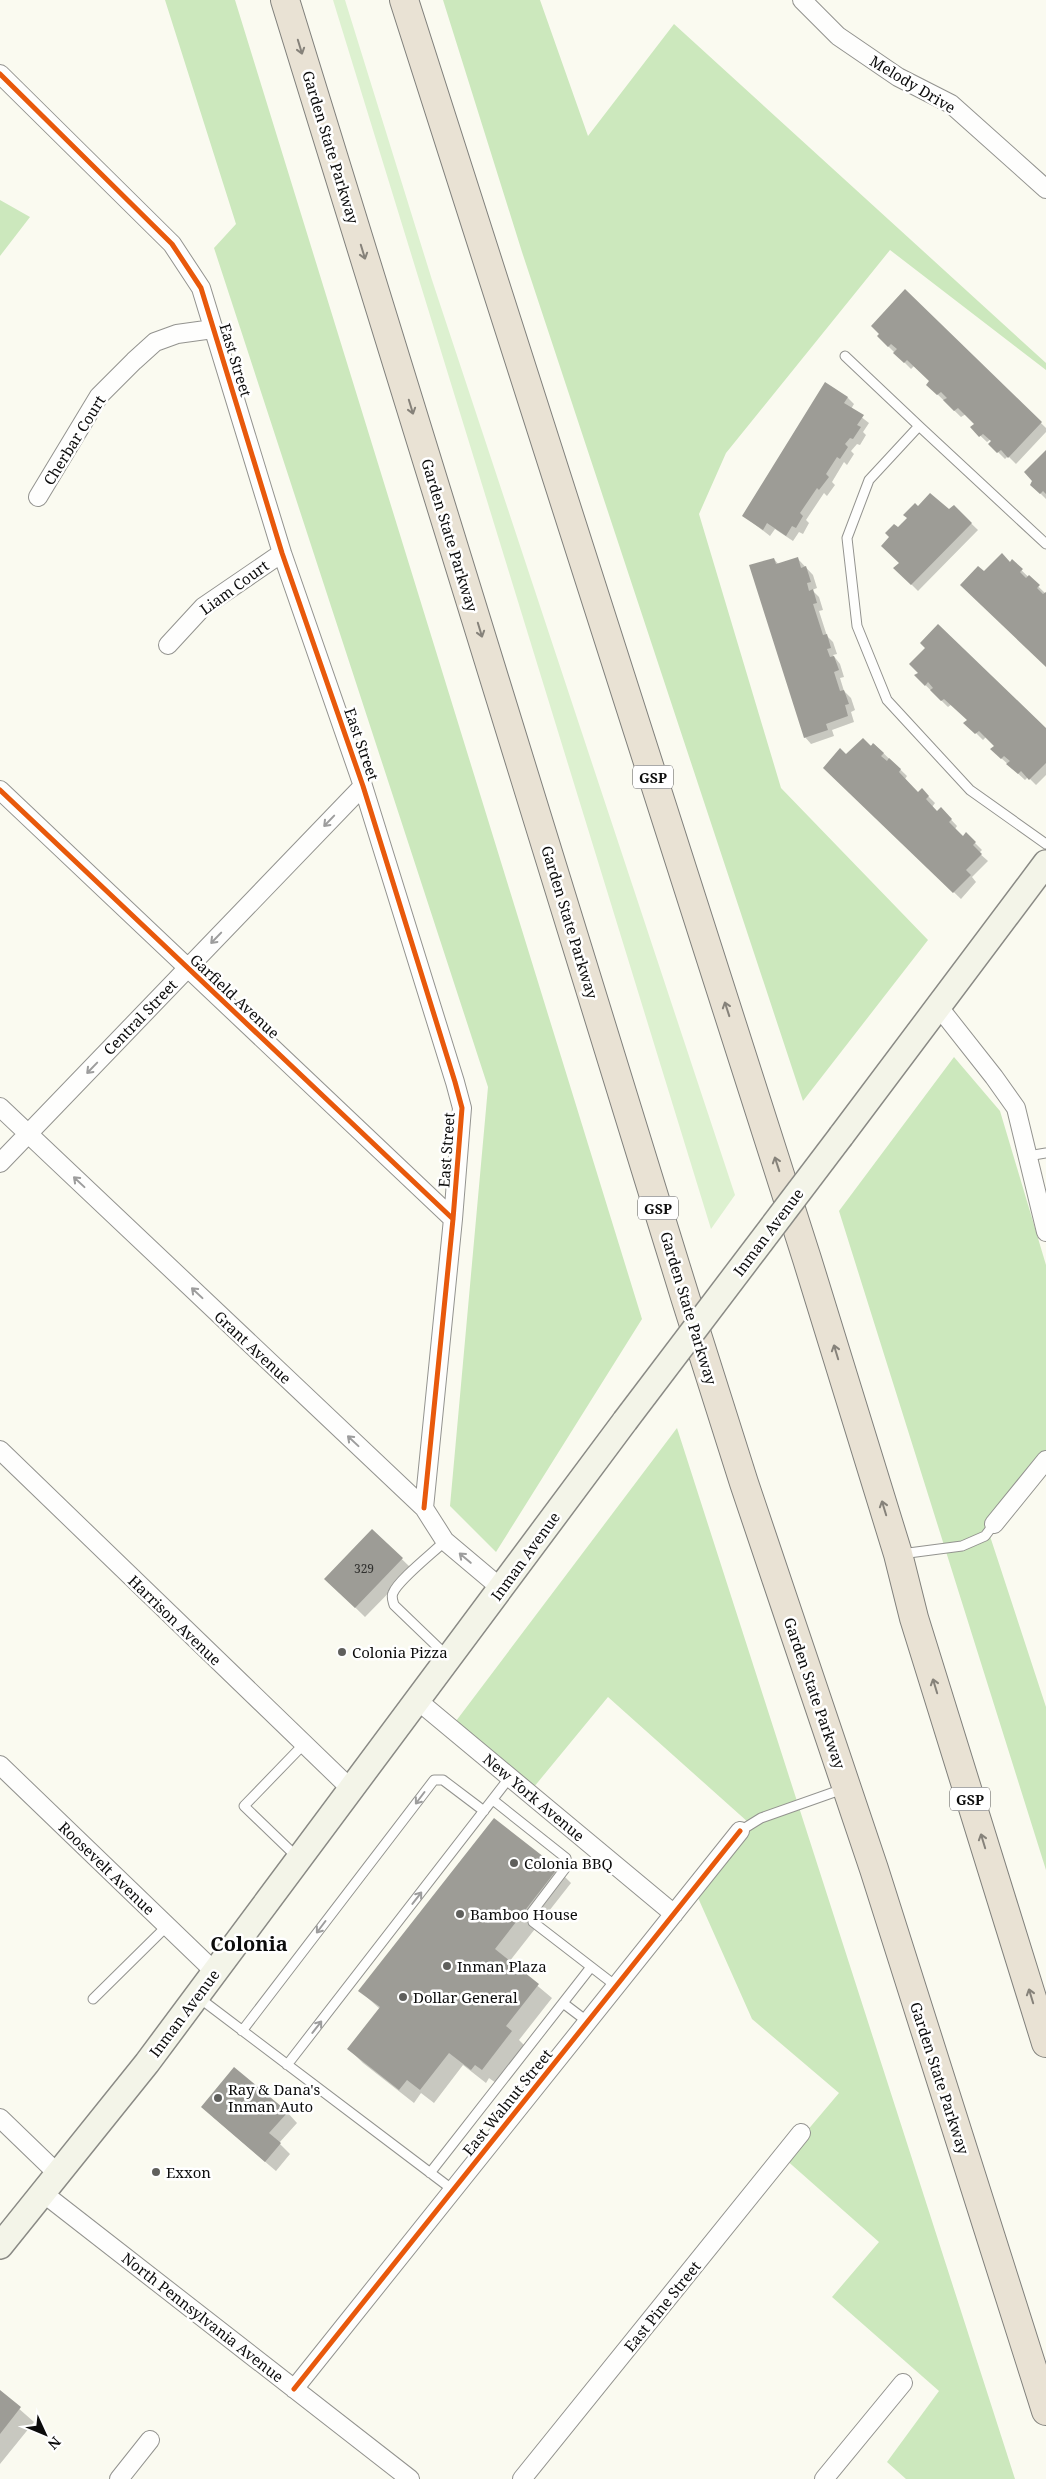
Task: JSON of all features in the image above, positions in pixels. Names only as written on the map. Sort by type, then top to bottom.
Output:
[{"type":"highway","name":"Garden State Parkway","points":[[286,0],[686,1300],[744,1483],[847,1788],[1046,2412]]},
{"type":"highway","name":"GSP","points":[[404,0],[807,1259],[898,1554],[914,1618],[1046,2043]]},
{"type":"main road","name":"Inman Avenue","points":[[0,2246],[147,2063],[502,1589],[625,1421],[1046,862]]},
{"type":"street","name":"Melody Drive","points":[[802,0],[838,36],[898,77],[951,104],[1046,189]]},
{"type":"street","name":"East Street","points":[[0,74],[172,244],[201,288],[282,553],[363,786],[462,1108],[453,1219],[424,1508]]},
{"type":"street","name":"Cherbar Court","points":[[38,497],[99,396],[134,361],[155,342],[169,336],[213,329]]},
{"type":"street","name":"Liam Court","points":[[168,645],[203,607],[282,553]]},
{"type":"street","name":"Central Street","points":[[0,1163],[363,786]]},
{"type":"street","name":"Garfield Avenue","points":[[0,790],[453,1219]]},
{"type":"street","points":[[938,1006],[1016,1108],[1045,1227]]},
{"type":"street","name":"Grant Avenue","points":[[0,1107],[424,1508],[445,1541],[502,1589]]},
{"type":"street","name":"Harrison Avenue","points":[[0,1450],[351,1789]]},
{"type":"street","points":[[994,1524],[1046,1460]]},
{"type":"street","name":"New York Avenue","points":[[417,1700],[674,1914]]},
{"type":"street","name":"Roosevelt Avenue","points":[[0,1765],[215,1972]]},
{"type":"street","name":"East Walnut Street","points":[[294,2389],[740,1831]]},
{"type":"street","name":"North Pennsylvania Avenue","points":[[0,2118],[50,2184],[294,2389],[406,2478]]},
{"type":"street","name":"East Pine Street","points":[[522,2479],[801,2133]]},
{"type":"street","points":[[824,2479],[903,2383]]},
{"type":"street","points":[[119,2479],[150,2440]]},
{"type":"lane","points":[[845,356],[1046,544]]},
{"type":"lane","points":[[919,426],[869,480],[847,538],[857,626],[888,700],[970,790],[1046,844]]},
{"type":"lane","points":[[1028,1156],[1046,1153]]},
{"type":"lane","points":[[898,1554],[962,1546],[985,1536],[994,1524]]},
{"type":"lane","points":[[445,1541],[407,1576],[393,1592],[392,1599],[394,1605],[449,1658]]},
{"type":"lane","points":[[299,1859],[244,1806],[304,1744]]},
{"type":"lane","points":[[288,2065],[510,1777]]},
{"type":"lane","points":[[242,2030],[434,1780],[443,1780],[484,1811]]},
{"type":"lane","points":[[740,1831],[762,1818],[847,1788]]},
{"type":"lane","points":[[493,1800],[566,1858],[567,1866],[532,1912],[533,1922],[616,1986]]},
{"type":"lane","points":[[93,1999],[167,1926]]},
{"type":"lane","points":[[430,2173],[591,1967]]},
{"type":"lane","points":[[196,1996],[453,2190]]},
{"type":"lane","points":[[563,2003],[588,2022]]},
{"type":"green space","points":[[165,0],[235,0],[642,1319],[496,1552],[450,1506],[488,1087],[214,248],[236,224]]},
{"type":"green space","points":[[333,0],[345,0],[432,280],[735,1195],[711,1229]]},
{"type":"green space","points":[[443,0],[540,0],[588,136],[674,24],[1046,363],[1046,370],[890,250],[726,453],[699,514],[781,788],[928,940],[803,1101],[522,252]]},
{"type":"green space","points":[[0,200],[30,217],[0,256]]},
{"type":"green space","points":[[954,1057],[1000,1111],[1046,1265],[1046,1455],[987,1527],[1046,1707],[1046,1870],[839,1211]]},
{"type":"green space","points":[[677,1428],[1015,2479],[906,2479],[887,2462],[939,2391],[832,2297],[879,2242],[784,2158],[839,2093],[752,2019],[695,1891],[749,1823],[608,1697],[529,1793],[450,1729]]},
{"type":"building","points":[[905,289],[1042,422],[1008,458],[1001,450],[997,453],[988,444],[991,441],[983,434],[979,437],[970,427],[974,424],[958,408],[954,411],[943,400],[947,398],[941,392],[937,395],[926,385],[929,381],[907,360],[904,363],[893,353],[897,349],[891,344],[888,347],[877,336],[879,334],[871,326]]},
{"type":"building","points":[[825,382],[848,397],[844,403],[864,415],[857,425],[861,427],[853,439],[850,438],[845,444],[848,447],[840,459],[837,457],[826,474],[829,477],[819,490],[817,488],[800,513],[803,516],[796,528],[792,526],[786,536],[767,523],[763,530],[742,516]]},
{"type":"building","points":[[1046,450],[1046,494],[1043,491],[1040,494],[1030,485],[1032,481],[1024,472]]},
{"type":"building","points":[[930,493],[949,509],[954,505],[972,523],[911,585],[893,568],[899,563],[881,546],[889,537],[885,533],[894,524],[898,527],[907,518],[903,515],[915,503],[918,506]]},
{"type":"building","points":[[1002,553],[1010,562],[1012,559],[1023,569],[1020,572],[1026,578],[1029,575],[1040,585],[1037,588],[1043,594],[1046,592],[1046,667],[960,585],[978,566],[984,571]]},
{"type":"building","points":[[798,557],[801,568],[806,566],[811,582],[807,583],[809,591],[813,589],[817,603],[813,604],[823,635],[827,634],[831,648],[827,649],[830,657],[834,656],[839,670],[834,672],[840,691],[844,690],[849,704],[845,705],[848,716],[826,724],[828,730],[804,738],[749,565],[774,558],[776,564]]},
{"type":"building","points":[[938,624],[1046,728],[1046,763],[1029,780],[1021,771],[1018,774],[1006,764],[1010,761],[1004,756],[1001,759],[990,749],[994,746],[979,731],[975,734],[963,723],[967,720],[944,699],[941,701],[930,690],[933,688],[928,682],[925,686],[914,675],[918,673],[909,664],[925,648],[920,643]]},
{"type":"building","points":[[863,738],[871,746],[873,743],[884,753],[881,756],[887,761],[889,758],[901,769],[899,772],[918,792],[922,788],[929,796],[926,799],[937,811],[941,807],[952,819],[949,822],[963,836],[966,832],[976,842],[973,845],[982,854],[966,870],[971,875],[953,893],[823,768],[840,748],[846,754]]},
{"type":"building","points":[[372,1529],[403,1558],[355,1608],[324,1579]]},
{"type":"building","name":"Inman Plaza","points":[[494,1818],[558,1868],[495,1949],[539,1984],[506,2026],[512,2031],[482,2070],[475,2065],[471,2070],[449,2053],[420,2090],[407,2080],[399,2090],[347,2049],[380,2007],[358,1991]]},
{"type":"building","points":[[234,2067],[288,2112],[269,2133],[281,2143],[265,2162],[201,2107]]},
{"type":"building","points":[[0,2390],[21,2407],[0,2434]]},
{"type":"cycle path","points":[[0,74],[172,244],[201,288],[282,553],[363,786],[455,1082],[462,1108],[453,1219],[424,1508]]},
{"type":"cycle path","points":[[0,790],[453,1219]]},
{"type":"cycle path","points":[[294,2389],[740,1831]]},
{"type":"place","name":"Colonia Pizza","points":[[342,1652]]},
{"type":"place","name":"Colonia BBQ","points":[[514,1863]]},
{"type":"place","name":"Bamboo House","points":[[460,1914]]},
{"type":"place","name":"Inman Plaza","points":[[447,1966]]},
{"type":"place","name":"Dollar General","points":[[403,1997]]},
{"type":"place","name":"Ray & Dana's Inman Auto","points":[[218,2098]]},
{"type":"place","name":"Exxon","points":[[156,2172]]},
{"type":"district","name":"Colonia","points":[[249,1943]]}]
